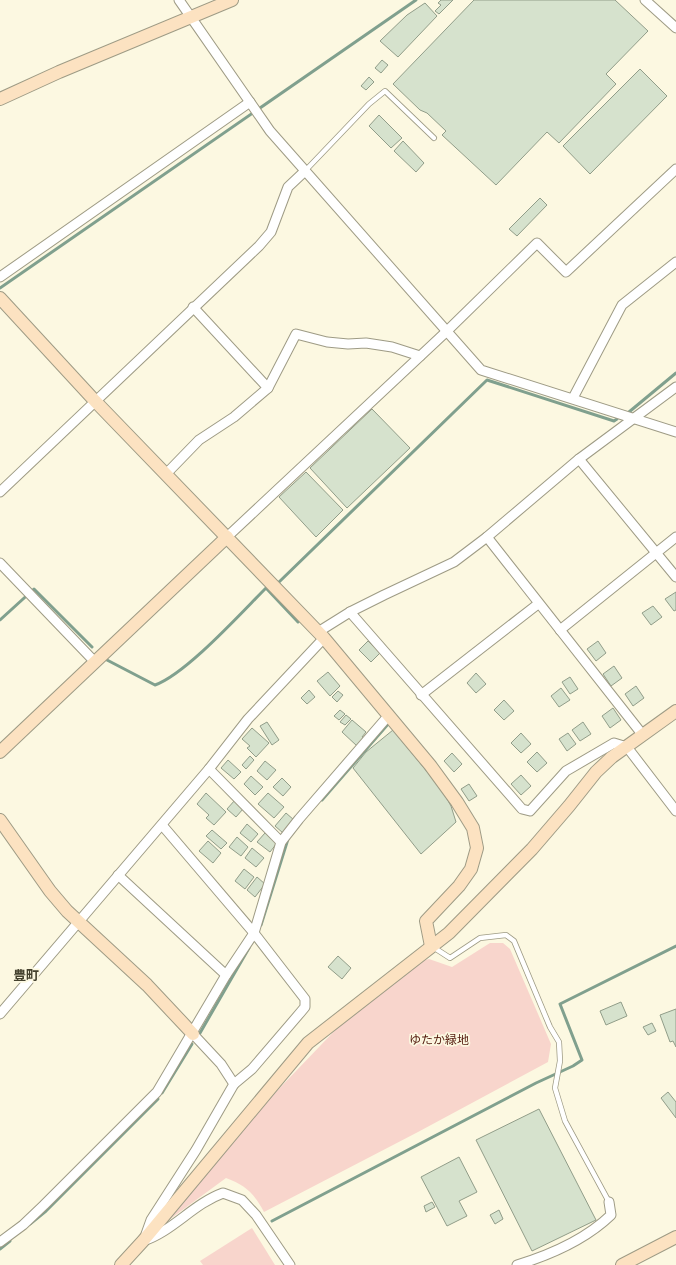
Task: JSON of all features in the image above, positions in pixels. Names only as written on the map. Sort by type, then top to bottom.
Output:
[{"type":"street","points":[[179,0],[270,131],[481,370],[573,398],[634,420],[676,432]]},
{"type":"street","points":[[0,99],[190,16],[232,0]]},
{"type":"street","points":[[645,0],[676,28]]},
{"type":"street","points":[[0,276],[251,104]]},
{"type":"street","points":[[0,752],[94,661],[447,331],[537,243],[566,272],[676,169]]},
{"type":"street","points":[[0,492],[258,246],[271,232],[288,187],[305,170]]},
{"type":"street","points":[[573,398],[622,305],[676,262]]},
{"type":"street","points":[[0,298],[95,401],[321,635],[386,718],[457,802],[473,828],[478,848],[471,868],[459,886],[426,921],[431,946]]},
{"type":"street","points":[[193,308],[268,388]]},
{"type":"street","points":[[166,474],[199,440],[234,417],[268,388],[296,334],[327,342],[348,344],[366,343],[392,346],[420,356]]},
{"type":"street","points":[[0,1014],[78,921],[162,825],[209,769],[248,719],[321,635],[350,612],[454,562],[487,537],[579,459],[634,420],[676,387]]},
{"type":"street","points":[[579,459],[676,577]]},
{"type":"street","points":[[487,537],[538,604],[642,734]]},
{"type":"street","points":[[560,630],[676,537]]},
{"type":"street","points":[[0,563],[94,661]]},
{"type":"street","points":[[421,695],[538,604]]},
{"type":"street","points":[[350,612],[522,809],[530,811],[566,771],[614,743],[627,747],[676,811]]},
{"type":"street","points":[[121,1265],[143,1241],[308,1043],[449,933],[532,849],[596,772],[612,757],[642,734],[676,711]]},
{"type":"street","points":[[0,1242],[23,1225],[39,1210],[157,1092],[193,1034],[226,975],[256,935],[282,842],[299,819],[386,718]]},
{"type":"street","points":[[209,769],[282,842]]},
{"type":"street","points":[[0,820],[50,891],[78,921],[147,985],[221,1064],[234,1084]]},
{"type":"street","points":[[143,1241],[151,1220],[196,1150],[234,1084],[261,1059],[305,1007],[305,999],[297,987],[256,935],[162,825]]},
{"type":"street","points":[[118,875],[226,975]]},
{"type":"street","points":[[143,1241],[154,1237],[207,1199],[223,1193],[242,1200],[251,1210],[290,1265]]},
{"type":"street","points":[[517,1265],[563,1247],[597,1228],[611,1215],[609,1202]]},
{"type":"street","points":[[622,1265],[676,1237]]},
{"type":"lane","points":[[305,170],[369,104],[385,91],[434,138]]},
{"type":"lane","points":[[431,946],[450,958],[480,938],[506,935],[514,941],[550,1026],[559,1042],[559,1066],[555,1088],[565,1121],[609,1202]]},
{"type":"green space","name":"ゆたか緑地","points":[[490,943],[503,943],[510,949],[551,1044],[548,1062],[264,1212],[257,1200],[248,1190],[226,1178],[162,1225],[272,1096],[344,1021],[422,961],[429,959],[452,967]]},
{"type":"green space","points":[[252,1228],[275,1265],[203,1265],[200,1261]]},
{"type":"building","points":[[441,0],[453,0],[439,14],[435,11],[441,5],[438,3]]},
{"type":"building","points":[[474,0],[615,0],[648,31],[606,74],[616,84],[559,143],[547,132],[496,185],[442,135],[446,131],[427,113],[420,110],[393,84]]},
{"type":"building","points":[[425,3],[437,16],[398,57],[380,41],[407,15]]},
{"type":"building","points":[[382,60],[388,65],[381,73],[375,68]]},
{"type":"building","points":[[640,69],[667,96],[590,174],[563,146]]},
{"type":"building","points":[[369,77],[374,82],[366,90],[361,86]]},
{"type":"building","points":[[379,115],[402,138],[391,148],[369,126]]},
{"type":"building","points":[[403,141],[424,163],[416,172],[394,151]]},
{"type":"building","points":[[540,198],[547,205],[517,236],[509,229]]},
{"type":"building","points":[[372,409],[410,448],[347,508],[310,468]]},
{"type":"building","points":[[306,472],[343,510],[316,537],[279,497]]},
{"type":"building","points":[[676,592],[676,610],[674,611],[665,599]]},
{"type":"building","points":[[653,606],[662,617],[651,625],[642,613]]},
{"type":"building","points":[[368,641],[380,653],[371,662],[359,650]]},
{"type":"building","points":[[598,641],[606,653],[596,661],[587,649]]},
{"type":"building","points":[[614,666],[622,678],[611,686],[603,674]]},
{"type":"building","points":[[328,672],[340,686],[330,696],[317,681]]},
{"type":"building","points":[[476,673],[486,684],[476,693],[467,683]]},
{"type":"building","points":[[570,677],[578,689],[570,694],[562,682]]},
{"type":"building","points":[[636,686],[644,698],[633,706],[625,694]]},
{"type":"building","points":[[561,688],[570,700],[559,707],[551,696]]},
{"type":"building","points":[[309,690],[315,697],[307,704],[301,698]]},
{"type":"building","points":[[338,691],[343,695],[337,702],[332,697]]},
{"type":"building","points":[[504,700],[514,711],[504,720],[494,710]]},
{"type":"building","points":[[613,708],[621,720],[610,728],[602,716]]},
{"type":"building","points":[[340,710],[345,714],[339,720],[334,716]]},
{"type":"building","points":[[346,715],[351,719],[345,725],[340,722]]},
{"type":"building","points":[[352,720],[366,732],[362,737],[364,738],[357,746],[342,732]]},
{"type":"building","points":[[267,722],[279,740],[272,745],[260,726]]},
{"type":"building","points":[[583,722],[591,734],[580,741],[572,730]]},
{"type":"building","points":[[252,728],[269,743],[256,757],[247,748],[250,746],[242,739]]},
{"type":"building","points":[[393,730],[442,790],[451,806],[456,822],[421,854],[353,768],[366,752]]},
{"type":"building","points":[[521,733],[531,744],[521,753],[511,743]]},
{"type":"building","points":[[568,733],[576,744],[567,751],[559,739]]},
{"type":"building","points":[[537,752],[547,763],[537,772],[527,762]]},
{"type":"building","points":[[452,753],[462,764],[454,772],[444,761]]},
{"type":"building","points":[[250,756],[254,760],[246,769],[242,765]]},
{"type":"building","points":[[228,760],[241,772],[234,779],[221,768]]},
{"type":"building","points":[[265,761],[276,770],[267,780],[257,771]]},
{"type":"building","points":[[521,775],[531,786],[521,795],[511,784]]},
{"type":"building","points":[[251,776],[263,787],[255,795],[244,784]]},
{"type":"building","points":[[282,778],[291,787],[283,796],[273,787]]},
{"type":"building","points":[[469,784],[477,796],[469,801],[461,789]]},
{"type":"building","points":[[206,793],[226,812],[214,825],[206,818],[209,815],[197,804]]},
{"type":"building","points":[[268,793],[284,807],[274,818],[258,804]]},
{"type":"building","points":[[235,800],[243,809],[236,817],[227,809]]},
{"type":"building","points":[[286,813],[294,820],[283,833],[275,826]]},
{"type":"building","points":[[247,824],[258,834],[251,842],[240,833]]},
{"type":"building","points":[[212,830],[227,843],[221,849],[206,836]]},
{"type":"building","points":[[265,833],[277,843],[270,852],[257,842]]},
{"type":"building","points":[[237,837],[248,847],[241,856],[229,847]]},
{"type":"building","points":[[208,841],[221,853],[213,863],[199,851]]},
{"type":"building","points":[[252,848],[264,858],[256,867],[245,858]]},
{"type":"building","points":[[244,869],[254,877],[245,889],[235,881]]},
{"type":"building","points":[[257,877],[265,884],[255,897],[247,890]]},
{"type":"building","points":[[338,956],[351,968],[342,979],[328,967]]},
{"type":"building","points":[[621,1002],[627,1016],[606,1025],[600,1011]]},
{"type":"building","points":[[676,1009],[676,1047],[673,1041],[670,1042],[660,1015]]},
{"type":"building","points":[[652,1023],[656,1031],[648,1035],[643,1027]]},
{"type":"building","points":[[668,1092],[676,1102],[676,1118],[661,1098]]},
{"type":"building","points":[[539,1109],[596,1220],[532,1251],[476,1140]]},
{"type":"building","points":[[459,1157],[477,1192],[459,1201],[467,1216],[447,1226],[421,1177]]},
{"type":"building","points":[[432,1202],[435,1207],[426,1212],[424,1206]]},
{"type":"building","points":[[499,1210],[503,1219],[495,1224],[490,1215]]},
{"type":"waterway","points":[[0,288],[416,0]]},
{"type":"waterway","points":[[629,412],[676,373]]},
{"type":"waterway","points":[[278,583],[487,380],[614,421],[617,419]]},
{"type":"waterway","points":[[107,660],[155,685],[168,679],[197,656],[213,642],[266,588],[298,622]]},
{"type":"waterway","points":[[0,620],[34,589],[92,647]]},
{"type":"waterway","points":[[322,800],[389,723]]},
{"type":"waterway","points":[[261,925],[288,839]]},
{"type":"waterway","points":[[272,1221],[582,1060],[560,1004],[676,946]]},
{"type":"waterway","points":[[200,1033],[249,948]]},
{"type":"waterway","points":[[162,1093],[192,1044]]},
{"type":"waterway","points":[[30,1224],[46,1211],[158,1099]]},
{"type":"waterway","points":[[0,1249],[10,1241]]},
{"type":"district","name":"豊町","points":[[26,975]]}]
